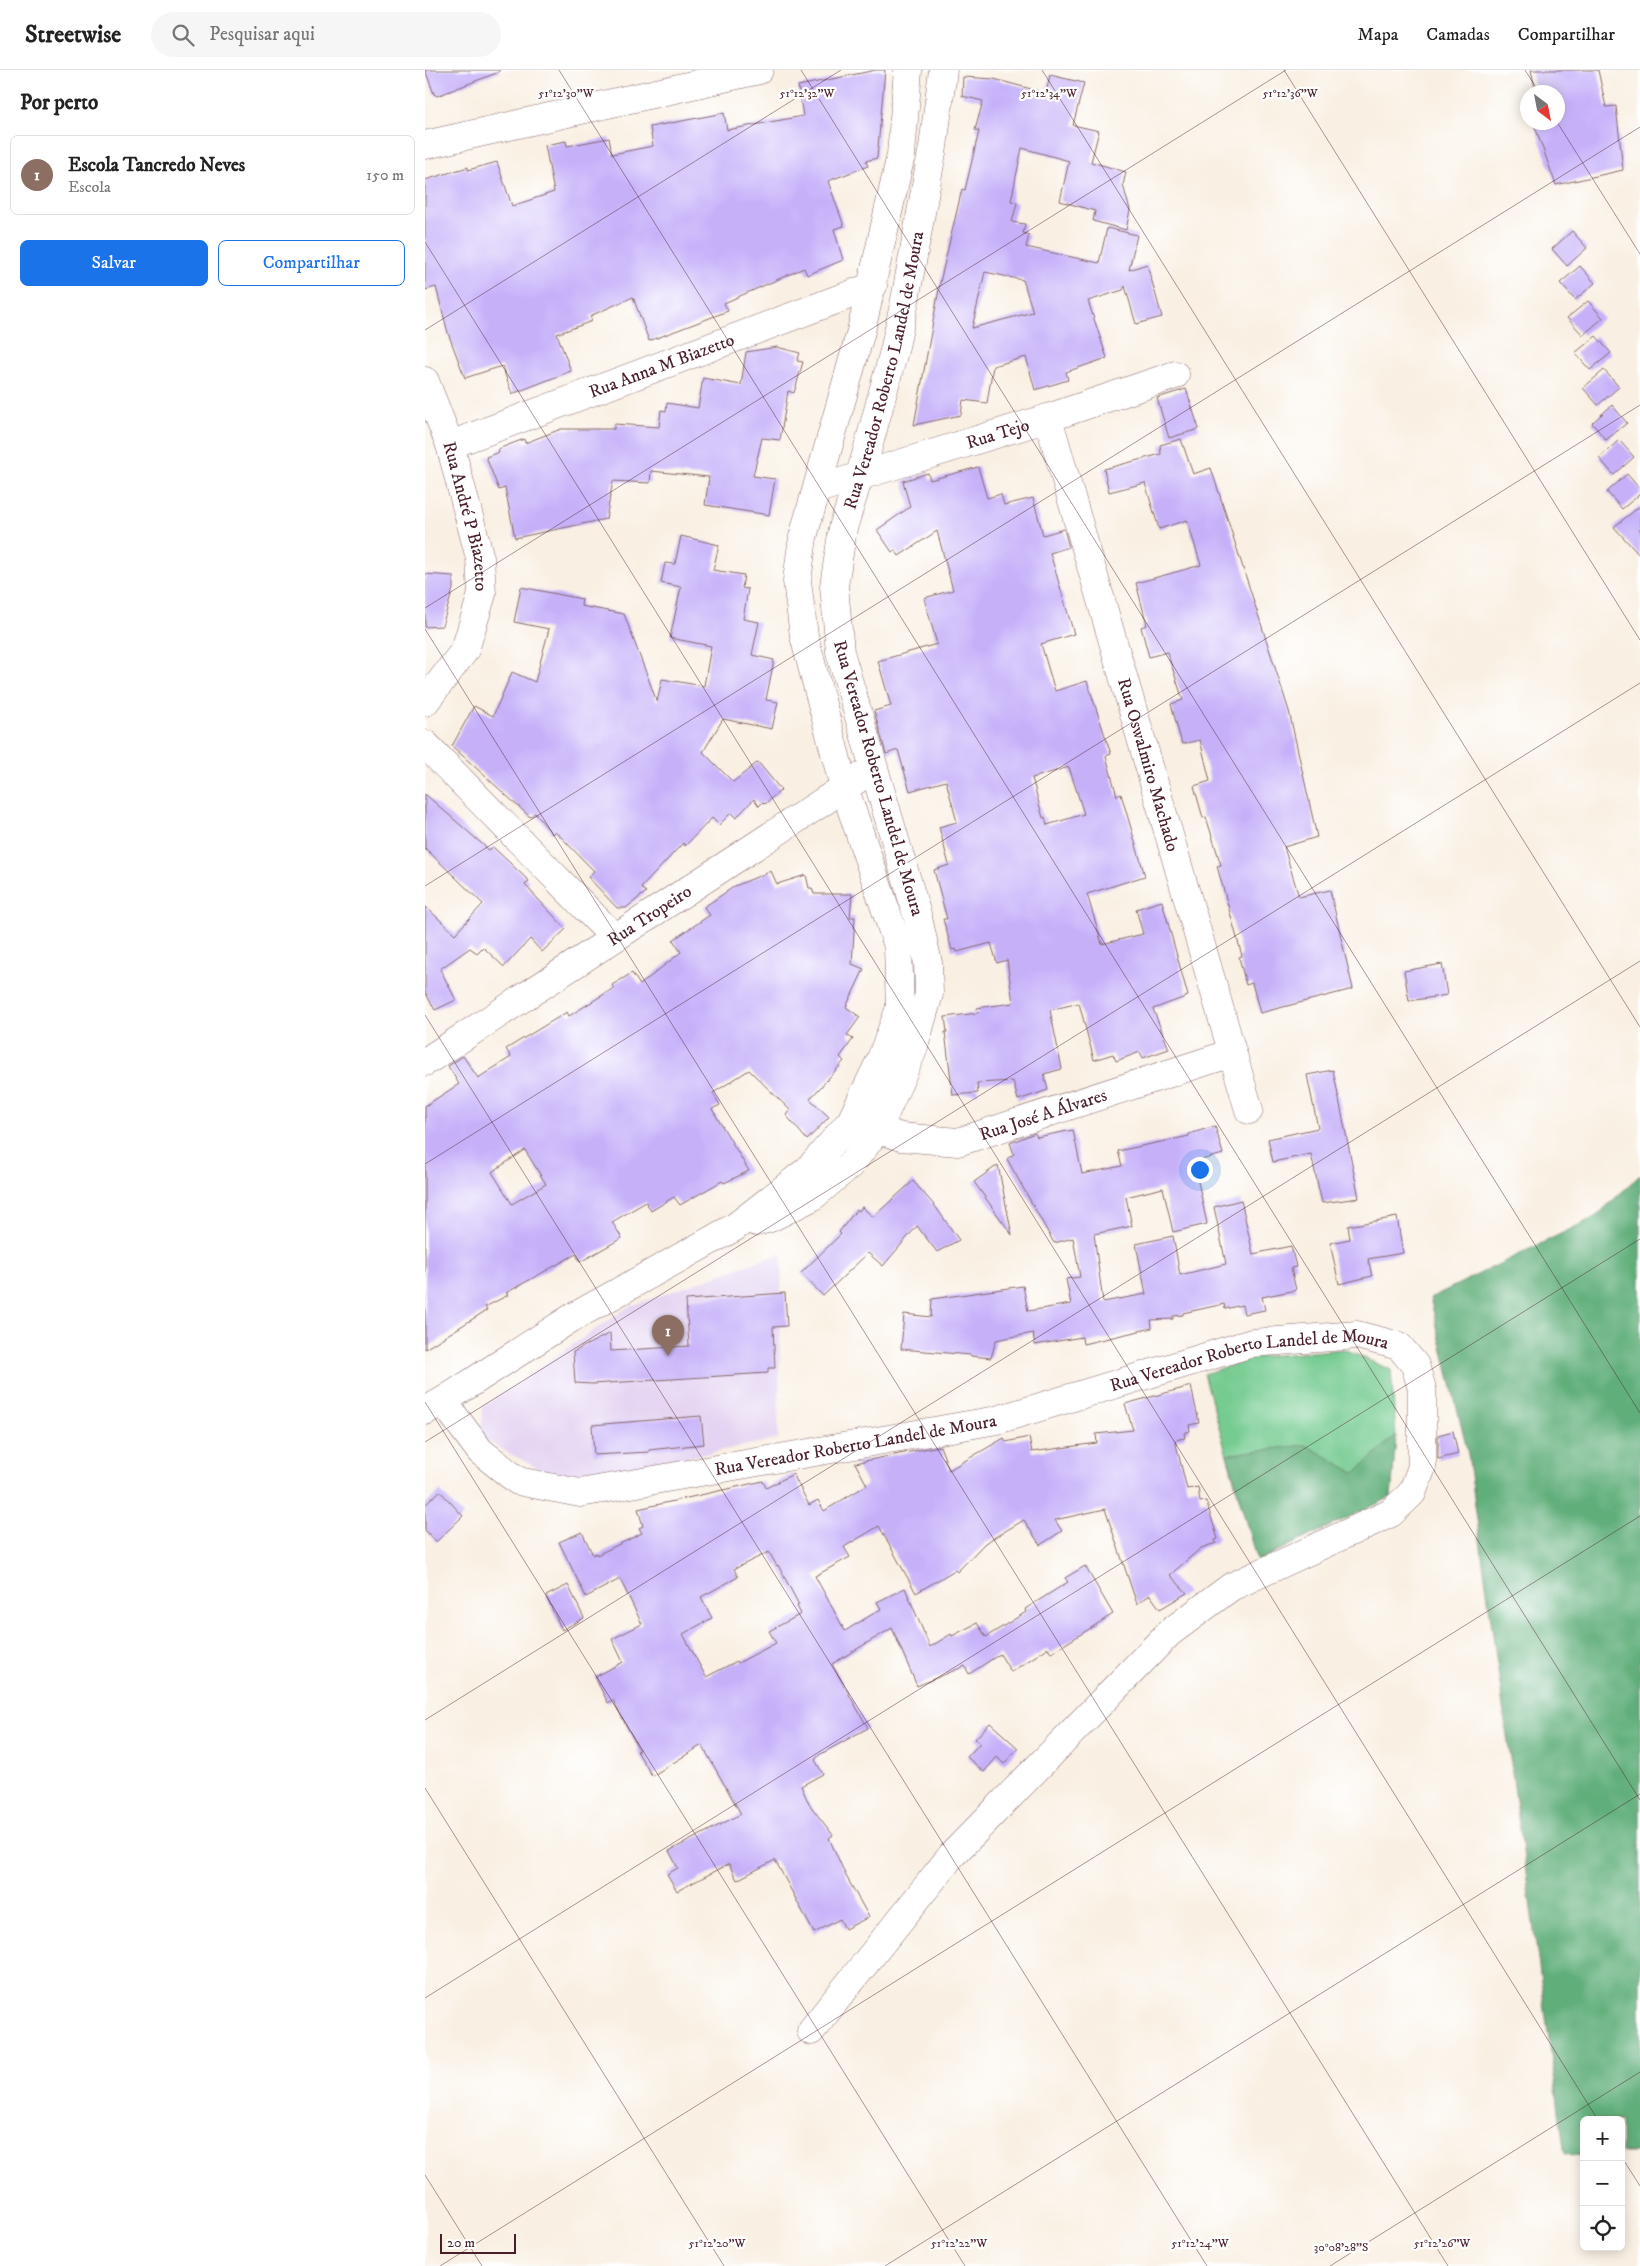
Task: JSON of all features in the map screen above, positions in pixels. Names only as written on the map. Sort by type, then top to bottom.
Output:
[{"type":"street","points":[[425,145],[759,70]]},
{"type":"street","name":"Rua Vereador Roberto Landel de Moura","points":[[811,2031],[952,1855],[1169,1633],[1231,1588],[1391,1513],[1412,1494],[1422,1467],[1423,1389],[1415,1365],[1399,1346],[1357,1335],[1252,1342],[997,1420],[580,1493],[518,1481],[480,1451],[434,1406],[570,1319],[735,1227],[808,1170],[851,1121],[881,1059],[900,1008],[898,946],[845,786],[803,636],[797,581],[803,537],[818,489],[873,286],[901,155],[908,70]]},
{"type":"street","name":"Rua Vereador Roberto Landel de Moura","points":[[735,1227],[770,1218],[812,1197],[851,1164],[878,1129],[918,1034],[929,994],[928,963],[918,918],[840,652],[834,586],[843,528],[894,351],[905,300],[933,147],[943,70]]},
{"type":"street","name":"Rua Anna M Biazetto","points":[[450,444],[873,286]]},
{"type":"street","name":"Rua Tejo","points":[[818,489],[1048,418],[1175,375]]},
{"type":"street","name":"Rua André P Biazetto","points":[[425,381],[450,444],[480,558],[482,594],[465,650],[425,702]]},
{"type":"street","name":"Rua Oswalmiro Machado","points":[[1048,418],[1249,1110]]},
{"type":"street","points":[[425,744],[614,937]]},
{"type":"street","name":"Rua Tropeiro","points":[[425,1062],[873,769]]},
{"type":"street","name":"Rua José A Álvares","points":[[851,1121],[901,1137],[958,1142],[1232,1053]]},
{"type":"shaded area","points":[[782,1253],[778,1439],[564,1482],[481,1438],[483,1406],[628,1307]]},
{"type":"green space","points":[[1640,1175],[1640,2152],[1625,2152],[1625,2116],[1580,2116],[1580,2154],[1565,2155],[1468,1454],[1430,1298],[1595,1217]]},
{"type":"green space","points":[[1344,1349],[1391,1370],[1396,1435],[1391,1497],[1257,1561],[1204,1374],[1257,1357]]},
{"type":"green space","points":[[1396,1435],[1391,1497],[1257,1561],[1227,1454],[1306,1445],[1355,1473]]},
{"type":"building","points":[[425,70],[499,70],[499,72],[437,96],[434,94]]},
{"type":"building","points":[[876,70],[885,70],[877,158],[866,161],[868,166],[828,181],[844,226],[834,229],[843,260],[807,275],[804,268],[724,303],[728,311],[649,341],[633,297],[590,316],[592,321],[557,334],[571,371],[512,394],[502,366],[465,378],[448,333],[436,287],[425,290],[425,180],[468,167],[468,170],[497,162],[512,206],[554,192],[545,145],[566,141],[567,146],[609,138],[612,154],[653,146],[650,127],[724,113],[727,130],[803,116],[798,86]]},
{"type":"building","points":[[1531,70],[1598,70],[1606,107],[1616,106],[1623,170],[1556,185],[1536,130],[1565,130],[1565,85],[1534,85]]},
{"type":"building","points":[[1050,75],[1084,83],[1073,125],[1099,131],[1091,162],[1126,172],[1123,185],[1130,210],[1126,230],[1093,221],[1095,211],[1060,201],[1069,161],[1022,148],[1011,201],[1017,203],[1012,222],[1025,224],[1023,233],[1029,235],[1026,247],[1099,263],[1107,228],[1137,235],[1129,270],[1147,264],[1162,317],[1136,324],[1125,286],[1123,290],[1088,301],[1107,358],[1066,372],[1068,380],[1035,390],[1026,357],[993,366],[987,403],[963,400],[961,415],[914,425],[941,278],[962,189],[965,190],[979,131],[975,130],[983,101],[962,96],[963,77],[994,79],[1046,93]],"holes":[[[985,272],[1023,280],[1033,312],[972,328]]]},
{"type":"building","points":[[1572,231],[1587,248],[1567,266],[1552,249]]},
{"type":"building","points":[[1580,266],[1595,283],[1575,300],[1560,283]]},
{"type":"building","points":[[1588,301],[1603,318],[1583,335],[1567,318]]},
{"type":"building","points":[[1596,336],[1611,353],[1590,370],[1575,353]]},
{"type":"building","points":[[777,347],[800,353],[797,361],[803,362],[794,393],[788,391],[780,440],[762,438],[753,476],[775,479],[769,515],[705,505],[709,477],[651,471],[650,483],[613,481],[606,519],[515,538],[505,488],[499,490],[486,457],[499,452],[498,449],[524,439],[525,443],[561,429],[614,429],[614,424],[659,427],[661,410],[666,411],[667,403],[698,408],[703,378],[741,385],[746,352]]},
{"type":"building","points":[[1604,370],[1619,387],[1598,405],[1583,388]]},
{"type":"building","points":[[1186,389],[1199,429],[1169,438],[1157,398]]},
{"type":"building","points":[[1612,405],[1627,423],[1606,440],[1592,423]]},
{"type":"building","points":[[1181,439],[1193,474],[1211,468],[1289,711],[1317,837],[1284,847],[1299,897],[1330,890],[1353,989],[1260,1013],[1252,983],[1246,985],[1239,957],[1242,956],[1217,866],[1221,865],[1206,817],[1203,818],[1194,786],[1210,781],[1200,740],[1182,744],[1171,704],[1183,700],[1167,652],[1149,657],[1141,627],[1147,625],[1136,583],[1201,565],[1187,520],[1159,529],[1145,483],[1109,492],[1104,469],[1161,454],[1160,445]]},
{"type":"building","points":[[1619,440],[1634,457],[1614,475],[1599,458]]},
{"type":"building","points":[[978,467],[987,498],[1001,494],[1004,505],[1033,498],[1043,535],[1064,529],[1069,547],[1050,553],[1074,634],[1041,644],[1055,691],[1087,681],[1111,754],[1106,756],[1117,796],[1121,794],[1145,876],[1087,894],[1102,944],[1143,934],[1136,909],[1162,901],[1188,996],[1153,1009],[1169,1049],[1143,1058],[1140,1052],[1116,1061],[1113,1054],[1094,1060],[1079,1003],[1050,1010],[1062,1069],[1044,1074],[1048,1090],[1018,1100],[1013,1081],[977,1083],[978,1093],[953,1095],[945,1032],[947,1032],[945,1017],[978,1013],[977,1008],[1013,1003],[1007,960],[997,963],[991,943],[957,952],[956,949],[952,950],[943,919],[947,919],[934,870],[949,865],[939,827],[957,822],[946,781],[910,791],[898,750],[886,754],[874,711],[891,706],[878,661],[937,644],[924,598],[953,590],[937,531],[899,556],[895,550],[892,552],[877,530],[910,507],[903,481],[928,473],[930,480]],"holes":[[[1069,767],[1084,814],[1047,825],[1045,817],[1043,818],[1032,778]]]},
{"type":"building","points":[[1627,474],[1640,489],[1640,494],[1622,509],[1607,492]]},
{"type":"building","points":[[1640,506],[1640,556],[1614,527]]},
{"type":"building","points":[[681,536],[719,545],[713,570],[744,575],[742,588],[748,589],[743,619],[759,622],[752,655],[774,660],[766,700],[778,702],[772,729],[723,719],[703,752],[733,782],[758,762],[781,790],[765,804],[763,802],[759,806],[754,799],[736,818],[731,813],[719,825],[712,818],[685,846],[683,843],[641,888],[646,892],[626,908],[617,908],[588,877],[594,871],[555,831],[552,834],[535,813],[530,817],[452,746],[474,706],[493,716],[512,672],[535,682],[549,629],[514,622],[521,587],[582,599],[581,606],[624,614],[657,702],[662,679],[704,686],[711,646],[670,638],[681,587],[661,583],[665,563],[675,564]]},
{"type":"building","points":[[425,574],[453,576],[453,589],[442,626],[425,627]]},
{"type":"building","points":[[425,794],[489,850],[493,847],[529,881],[525,885],[566,929],[542,952],[530,939],[504,967],[483,947],[477,953],[470,948],[440,969],[456,1000],[435,1010],[425,992],[425,906],[455,934],[483,904],[425,848]]},
{"type":"building","points":[[771,871],[777,884],[806,875],[809,888],[812,888],[814,894],[852,894],[850,917],[855,917],[852,964],[864,969],[846,1007],[860,1017],[847,1035],[853,1039],[840,1057],[844,1061],[810,1099],[829,1117],[807,1140],[786,1115],[790,1110],[749,1070],[713,1093],[720,1105],[712,1109],[749,1171],[724,1183],[722,1181],[680,1205],[674,1197],[651,1211],[646,1202],[612,1222],[622,1238],[580,1262],[576,1254],[506,1293],[508,1295],[485,1307],[487,1310],[425,1349],[425,1106],[459,1084],[448,1066],[463,1056],[478,1078],[511,1057],[506,1049],[567,1012],[569,1016],[614,988],[612,985],[632,973],[640,985],[681,952],[673,940],[710,915],[704,907],[735,886]],"holes":[[[525,1150],[546,1184],[512,1204],[492,1172]]]},
{"type":"building","points":[[1442,964],[1447,995],[1409,1001],[1404,971]]},
{"type":"building","points":[[1333,1070],[1359,1198],[1322,1203],[1311,1154],[1273,1162],[1268,1139],[1318,1128],[1307,1075]]},
{"type":"building","points":[[1215,1126],[1223,1154],[1194,1162],[1207,1224],[1173,1232],[1163,1188],[1126,1197],[1132,1226],[1094,1234],[1103,1302],[1146,1294],[1136,1244],[1173,1236],[1180,1275],[1226,1264],[1214,1207],[1241,1200],[1253,1254],[1291,1246],[1296,1267],[1291,1268],[1296,1290],[1262,1297],[1265,1310],[1244,1314],[1242,1305],[1225,1309],[1224,1304],[1183,1313],[1183,1315],[1173,1316],[1173,1319],[1151,1320],[1152,1328],[1083,1344],[1082,1337],[1035,1345],[1033,1333],[996,1340],[991,1358],[901,1349],[904,1314],[931,1317],[932,1299],[1023,1286],[1028,1311],[1071,1304],[1066,1279],[1080,1277],[1073,1238],[1054,1243],[1007,1159],[1014,1154],[1010,1143],[1035,1133],[1037,1137],[1073,1130],[1082,1174],[1122,1166],[1118,1151],[1189,1136],[1189,1134]]},
{"type":"building","points":[[998,1165],[1012,1235],[974,1182]]},
{"type":"building","points":[[913,1181],[935,1206],[959,1240],[937,1252],[917,1226],[883,1266],[868,1253],[823,1296],[801,1273],[841,1234],[839,1232],[857,1209],[859,1211],[862,1207],[873,1217]]},
{"type":"building","points":[[1397,1217],[1403,1253],[1368,1259],[1372,1276],[1339,1284],[1330,1243],[1350,1239],[1348,1226]]},
{"type":"building","points":[[785,1293],[787,1326],[773,1327],[775,1368],[768,1368],[768,1373],[592,1384],[575,1383],[573,1352],[610,1333],[611,1351],[689,1346],[686,1300]]},
{"type":"building","points":[[1191,1386],[1199,1423],[1189,1425],[1190,1431],[1184,1433],[1185,1438],[1175,1440],[1187,1489],[1198,1487],[1200,1502],[1206,1501],[1218,1539],[1215,1540],[1216,1543],[1201,1548],[1170,1575],[1187,1593],[1160,1609],[1150,1595],[1137,1604],[1105,1509],[1055,1520],[1062,1531],[1040,1545],[1024,1520],[985,1543],[957,1572],[955,1570],[916,1593],[879,1526],[844,1547],[850,1557],[815,1576],[845,1631],[881,1609],[877,1602],[905,1588],[930,1647],[951,1634],[952,1636],[977,1623],[986,1637],[1026,1612],[1025,1609],[1068,1582],[1065,1578],[1085,1566],[1113,1614],[1051,1653],[1048,1648],[1011,1672],[1000,1654],[969,1674],[965,1666],[917,1686],[892,1628],[832,1664],[868,1728],[819,1755],[815,1760],[823,1774],[801,1786],[809,1804],[833,1835],[829,1838],[846,1876],[869,1917],[845,1929],[840,1919],[814,1933],[775,1860],[737,1880],[729,1864],[677,1891],[667,1874],[678,1868],[669,1851],[741,1814],[702,1745],[652,1776],[637,1751],[639,1750],[613,1700],[608,1703],[595,1677],[623,1662],[612,1639],[642,1624],[620,1579],[586,1597],[559,1542],[582,1532],[593,1555],[596,1553],[597,1555],[642,1533],[639,1528],[643,1526],[638,1509],[763,1481],[766,1488],[793,1474],[809,1505],[818,1500],[824,1511],[867,1485],[855,1463],[940,1446],[949,1470],[1004,1438],[1006,1442],[1029,1437],[1032,1452],[1097,1443],[1096,1434],[1133,1430],[1125,1404]],"holes":[[[769,1552],[799,1605],[797,1606],[801,1614],[769,1631],[776,1643],[706,1677],[683,1634],[712,1618],[701,1597],[738,1577],[734,1569]]]},
{"type":"building","points":[[701,1416],[704,1444],[649,1450],[649,1452],[594,1455],[592,1425]]},
{"type":"building","points":[[1453,1431],[1458,1454],[1438,1459],[1438,1435]]},
{"type":"building","points":[[440,1491],[463,1516],[436,1542],[425,1530],[425,1505]]},
{"type":"building","points":[[568,1585],[584,1618],[562,1630],[546,1596]]},
{"type":"building","points":[[990,1723],[1018,1748],[1004,1764],[997,1757],[984,1772],[967,1757],[980,1743],[975,1739]]},
{"type":"place","name":"Escola Tancredo Neves","points":[[668,1356]]}]
